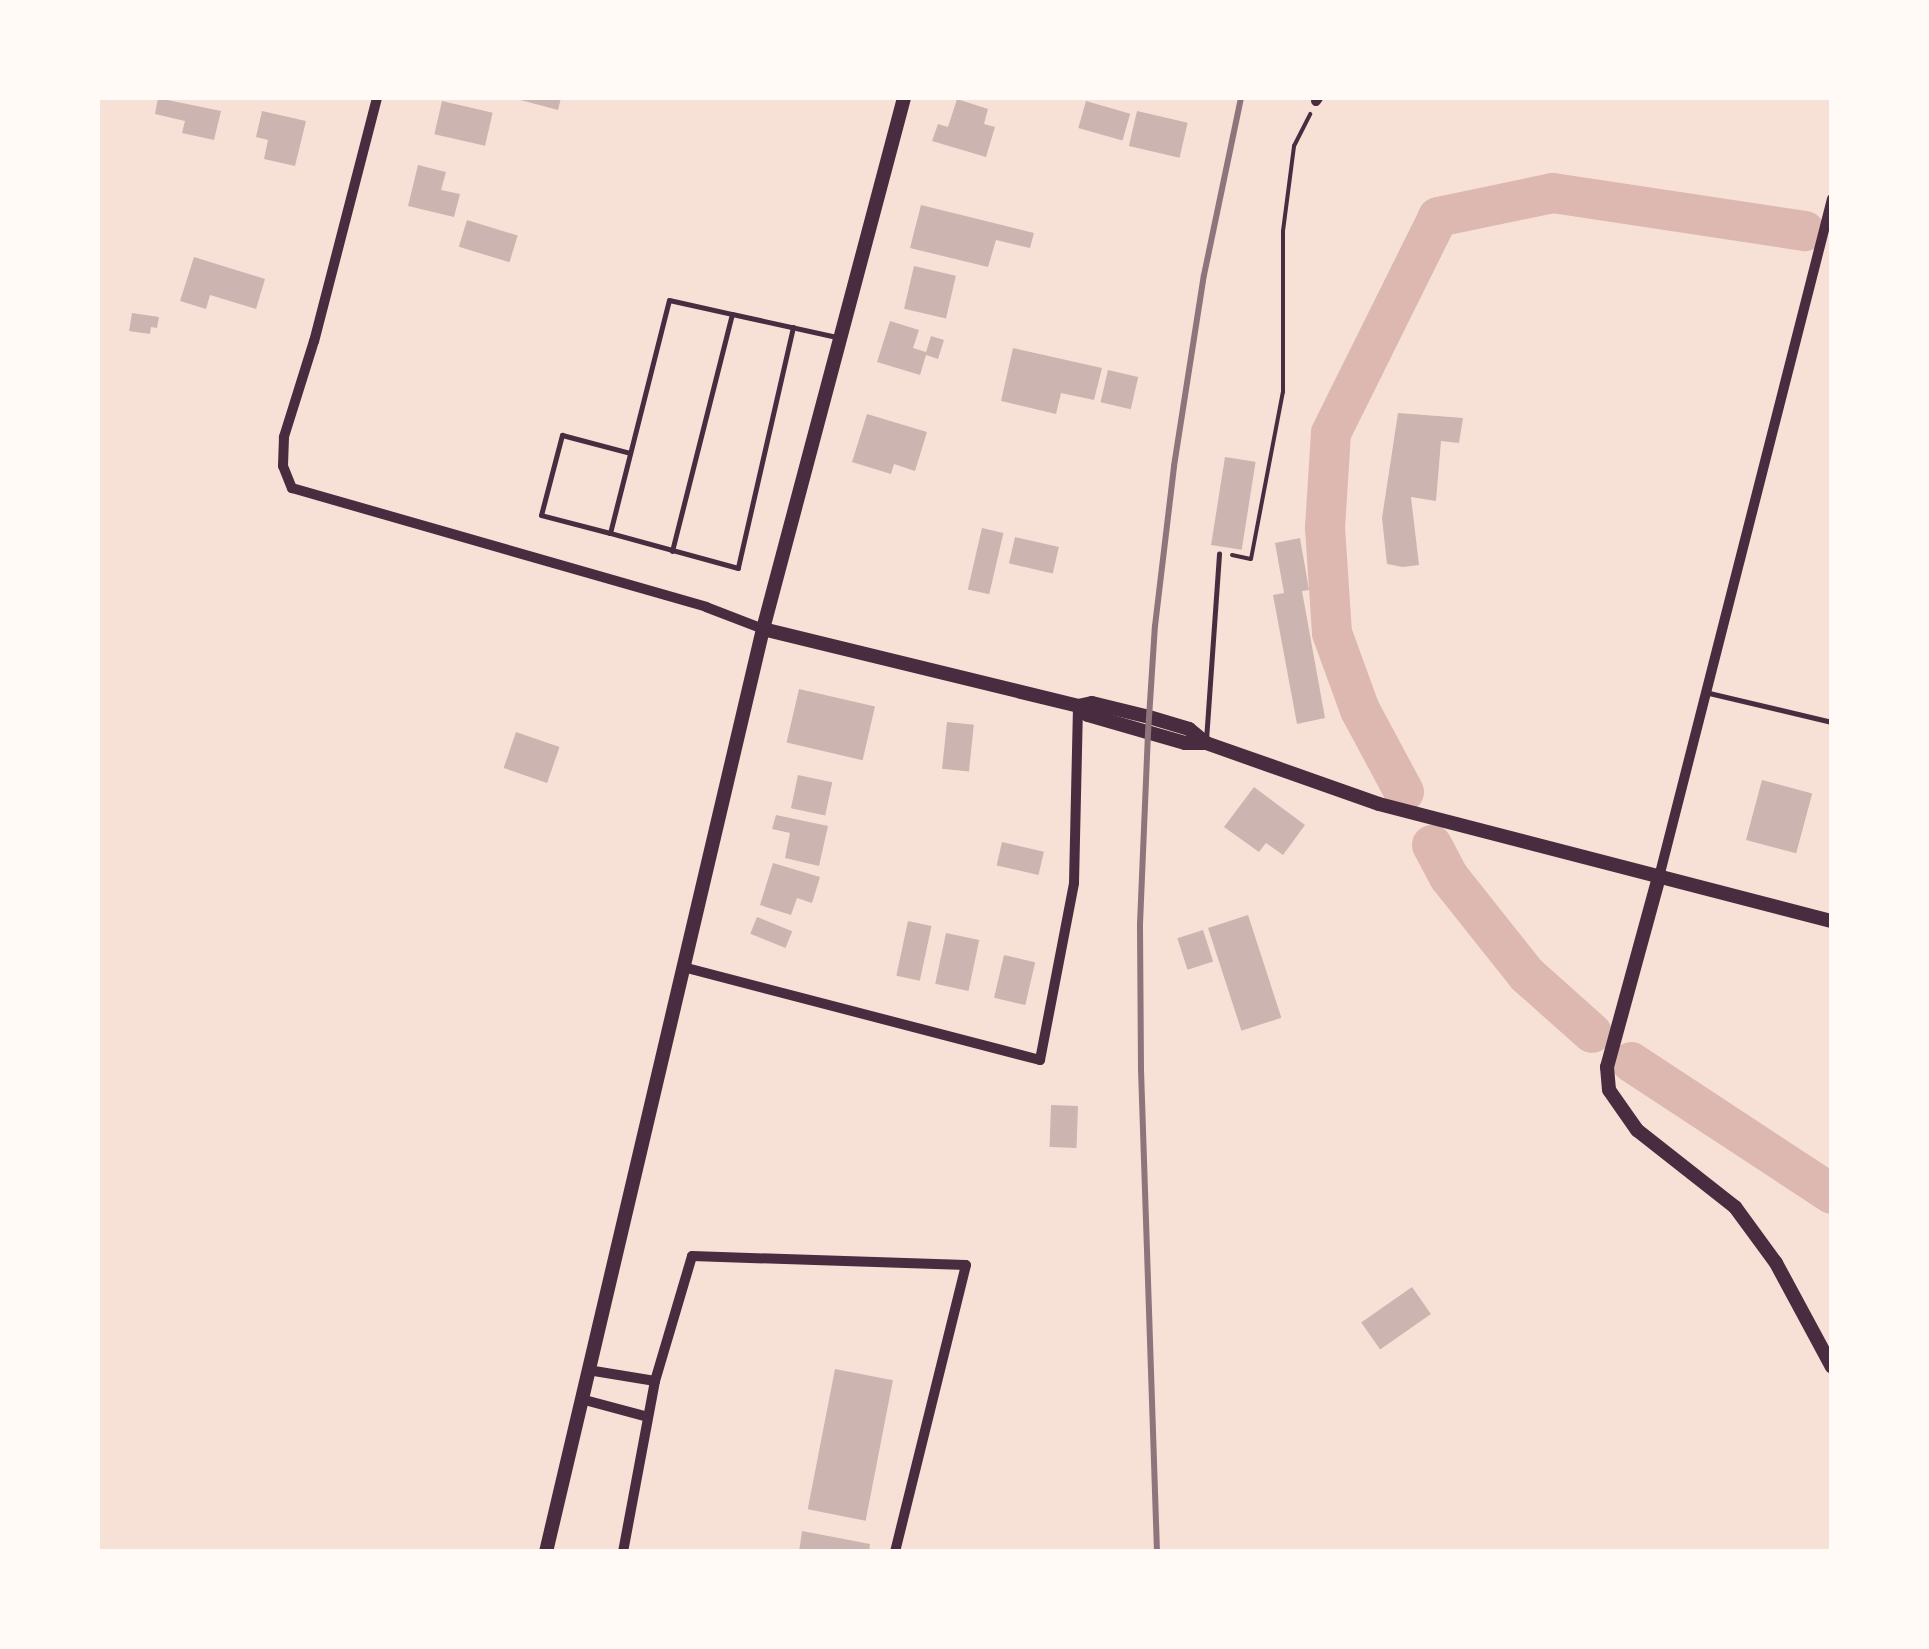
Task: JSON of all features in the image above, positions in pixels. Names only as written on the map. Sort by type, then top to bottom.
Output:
[{"type":"street","points":[[377,98],[314,341],[284,437],[286,476],[298,492],[706,607],[763,630],[1078,706],[1092,702],[1149,717],[1189,729],[1206,742],[1379,804],[1832,921]]},
{"type":"street","points":[[546,1552],[763,630],[904,98]]},
{"type":"street","points":[[1832,200],[1708,693],[1607,1067],[1609,1090],[1637,1130],[1736,1207],[1776,1263],[1832,1367]]},
{"type":"street","points":[[683,967],[1040,1060],[1074,883],[1078,706]]},
{"type":"street","points":[[622,1552],[655,1380],[692,1256],[966,1265],[895,1552]]},
{"type":"street","points":[[588,1370],[655,1380]]},
{"type":"street","points":[[582,1399],[648,1416]]},
{"type":"lane","points":[[610,533],[669,300],[840,338]]},
{"type":"lane","points":[[672,551],[732,314]]},
{"type":"lane","points":[[630,453],[562,435],[541,515],[738,568],[792,328]]},
{"type":"lane","points":[[1206,742],[1219,553]]},
{"type":"lane","points":[[1708,693],[1832,722]]},
{"type":"path","points":[[1219,553],[1251,559],[1283,392],[1282,232],[1294,146],[1317,99]]},
{"type":"building","points":[[158,98],[221,111],[214,140],[182,133],[185,121],[155,114]]},
{"type":"building","points":[[513,98],[561,98],[558,110]]},
{"type":"building","points":[[957,99],[988,109],[984,124],[995,127],[986,157],[932,141],[938,124],[948,127]]},
{"type":"building","points":[[442,101],[493,113],[485,146],[434,134]]},
{"type":"building","points":[[1086,101],[1130,114],[1123,141],[1078,128]]},
{"type":"building","points":[[262,111],[306,121],[295,166],[264,159],[268,140],[256,137]]},
{"type":"building","points":[[1137,111],[1188,123],[1180,158],[1129,146]]},
{"type":"building","points":[[418,165],[446,172],[441,190],[460,194],[454,217],[408,206]]},
{"type":"building","points":[[921,205],[1034,233],[1030,248],[996,240],[988,267],[910,248]]},
{"type":"building","points":[[467,220],[518,235],[509,262],[459,247]]},
{"type":"building","points":[[194,257],[265,279],[256,309],[210,295],[206,309],[180,301]]},
{"type":"building","points":[[914,266],[956,276],[946,319],[904,309]]},
{"type":"building","points":[[132,313],[159,317],[157,328],[151,327],[150,334],[129,331]]},
{"type":"building","points":[[890,321],[919,330],[913,348],[926,352],[931,336],[944,340],[938,359],[926,355],[920,375],[877,362]]},
{"type":"building","points":[[1013,348],[1102,368],[1094,400],[1061,393],[1056,414],[1001,401]]},
{"type":"building","points":[[1108,370],[1138,377],[1131,409],[1101,402]]},
{"type":"building","points":[[1398,413],[1463,418],[1459,443],[1441,441],[1436,501],[1411,497],[1419,565],[1403,567],[1387,564],[1382,518]]},
{"type":"building","points":[[867,414],[927,432],[915,471],[894,464],[891,474],[852,462]]},
{"type":"building","points":[[1225,457],[1256,462],[1242,550],[1211,545]]},
{"type":"building","points":[[982,528],[1003,533],[989,594],[968,589]]},
{"type":"building","points":[[1015,537],[1059,547],[1053,573],[1009,563]]},
{"type":"building","points":[[1300,538],[1309,590],[1302,591],[1325,718],[1297,724],[1273,595],[1284,593],[1275,543]]},
{"type":"building","points":[[799,689],[875,707],[863,760],[787,743]]},
{"type":"building","points":[[947,722],[974,725],[969,772],[942,769]]},
{"type":"building","points":[[516,732],[559,747],[547,783],[504,768]]},
{"type":"building","points":[[798,775],[832,782],[825,816],[791,808]]},
{"type":"building","points":[[1762,780],[1812,793],[1796,853],[1746,840]]},
{"type":"building","points":[[1254,787],[1305,825],[1283,855],[1266,843],[1259,852],[1224,827]]},
{"type":"building","points":[[776,815],[828,826],[819,866],[785,858],[790,833],[772,829]]},
{"type":"building","points":[[1002,842],[1044,852],[1038,875],[997,865]]},
{"type":"building","points":[[773,863],[820,877],[812,903],[797,898],[791,915],[760,905]]},
{"type":"building","points":[[1248,915],[1281,1018],[1241,1031],[1208,928]]},
{"type":"building","points":[[757,917],[792,931],[785,948],[750,934]]},
{"type":"building","points":[[908,921],[931,926],[920,981],[896,976]]},
{"type":"building","points":[[1203,930],[1213,961],[1188,970],[1177,938]]},
{"type":"building","points":[[946,933],[979,940],[968,991],[935,984]]},
{"type":"building","points":[[1004,955],[1035,962],[1025,1005],[994,998]]},
{"type":"building","points":[[1051,1105],[1078,1106],[1077,1148],[1050,1147]]},
{"type":"building","points":[[1412,1287],[1431,1314],[1380,1350],[1361,1323]]},
{"type":"building","points":[[835,1369],[893,1380],[866,1521],[808,1509]]},
{"type":"building","points":[[802,1531],[870,1544],[869,1552],[799,1552]]},
{"type":"waterway","points":[[1404,792],[1360,710],[1332,633],[1325,528],[1331,433],[1438,217],[1553,193],[1805,231]]},
{"type":"waterway","points":[[1432,845],[1449,877],[1527,975],[1592,1033]]},
{"type":"waterway","points":[[1631,1062],[1832,1194]]},
{"type":"railway","points":[[1157,1552],[1141,1069],[1140,924],[1148,733],[1155,626],[1174,466],[1204,275],[1241,98]]}]
